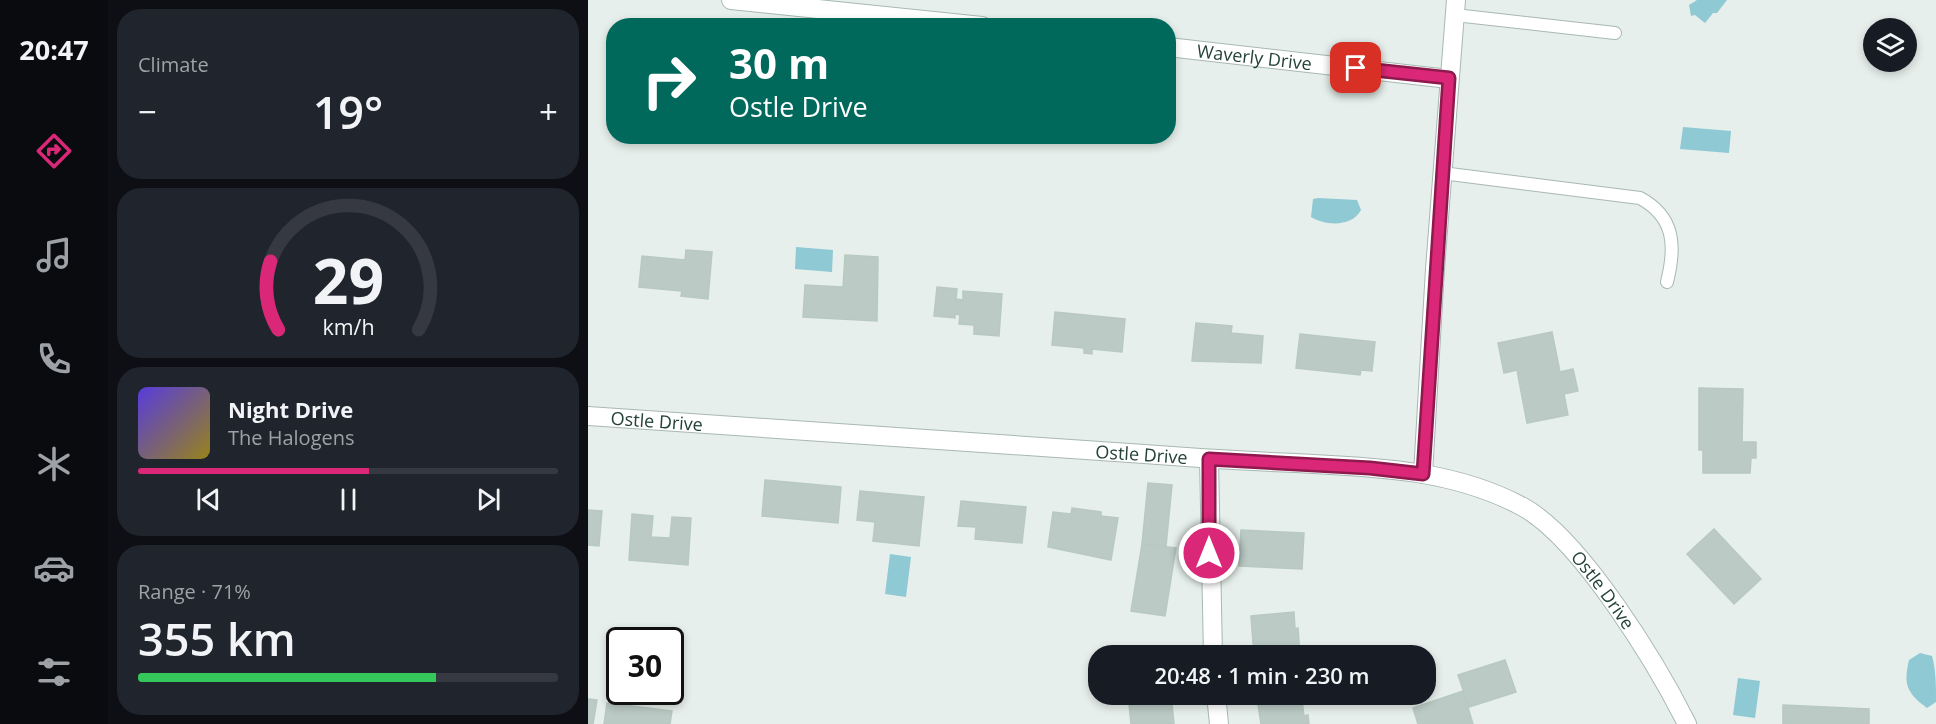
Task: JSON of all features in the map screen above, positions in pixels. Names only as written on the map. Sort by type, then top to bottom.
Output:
[{"type":"street","points":[[731,0],[905,18]]},
{"type":"street","points":[[1423,474],[1455,7]]},
{"type":"street","name":"Waverly Drive","points":[[1176,48],[1449,78]]},
{"type":"street","name":"Ostle Drive","points":[[588,416],[1370,468],[1455,480],[1499,495],[1525,508],[1549,525],[1581,559],[1636,636],[1687,724]]},
{"type":"street","points":[[1209,459],[1213,645]]},
{"type":"street","points":[[1217,705],[1219,724]]},
{"type":"lane","points":[[1455,7],[1615,33]]},
{"type":"lane","points":[[1442,172],[1640,198],[1653,205],[1671,234],[1674,255],[1667,282]]},
{"type":"water","points":[[1697,0],[1727,0],[1705,23],[1695,15],[1691,16],[1689,5]]},
{"type":"water","points":[[1683,127],[1731,131],[1729,153],[1680,149]]},
{"type":"water","points":[[1313,199],[1357,200],[1361,210],[1352,220],[1338,223],[1324,222],[1311,217]]},
{"type":"water","points":[[796,247],[833,250],[832,272],[795,269]]},
{"type":"water","points":[[890,554],[911,557],[906,597],[885,594]]},
{"type":"water","points":[[1920,653],[1932,656],[1936,679],[1936,702],[1927,708],[1911,693],[1906,676],[1909,660]]},
{"type":"water","points":[[1738,678],[1760,681],[1755,718],[1733,715]]},
{"type":"building","points":[[686,250],[712,252],[708,299],[681,296],[682,291],[639,287],[642,256],[685,260]]},
{"type":"building","points":[[845,255],[878,257],[877,321],[803,317],[805,285],[843,287]]},
{"type":"building","points":[[937,287],[957,289],[956,299],[963,300],[963,291],[1002,294],[999,336],[974,334],[974,325],[959,324],[960,315],[955,314],[955,318],[934,316]]},
{"type":"building","points":[[1055,312],[1125,319],[1122,352],[1092,349],[1092,354],[1084,353],[1084,348],[1052,345]]},
{"type":"building","points":[[1196,323],[1232,326],[1231,333],[1263,336],[1261,363],[1192,361]]},
{"type":"building","points":[[1552,332],[1560,372],[1573,369],[1578,391],[1564,394],[1568,415],[1527,423],[1517,370],[1504,373],[1498,343]]},
{"type":"building","points":[[1300,334],[1375,342],[1372,371],[1361,370],[1360,375],[1296,368]]},
{"type":"building","points":[[1699,388],[1743,389],[1742,442],[1756,442],[1756,458],[1751,458],[1750,473],[1703,473],[1703,450],[1699,450]]},
{"type":"building","points":[[765,480],[841,487],[838,523],[762,516]]},
{"type":"building","points":[[1148,483],[1172,485],[1166,546],[1142,544]]},
{"type":"building","points":[[860,491],[924,497],[919,546],[873,541],[875,522],[857,520]]},
{"type":"building","points":[[961,501],[1026,507],[1022,543],[975,539],[976,527],[958,526]]},
{"type":"building","points":[[1072,508],[1101,512],[1101,516],[1118,518],[1111,560],[1048,547],[1053,512],[1071,514]]},
{"type":"building","points":[[588,510],[602,511],[599,546],[588,545]]},
{"type":"building","points":[[632,514],[653,516],[651,537],[670,538],[672,517],[691,518],[688,565],[629,560]]},
{"type":"building","points":[[1714,529],[1761,579],[1734,604],[1687,554]]},
{"type":"building","points":[[1241,530],[1304,533],[1302,569],[1239,566]]},
{"type":"building","points":[[1142,544],[1176,548],[1165,616],[1131,611]]},
{"type":"building","points":[[1294,612],[1299,645],[1253,645],[1251,616]]},
{"type":"building","points":[[1505,660],[1516,692],[1469,707],[1458,675]]},
{"type":"building","points":[[1463,691],[1473,724],[1418,724],[1413,708],[1422,705],[1436,705],[1436,700]]},
{"type":"building","points":[[588,699],[597,700],[593,724],[588,724]]},
{"type":"building","points":[[607,705],[672,711],[670,724],[604,724]]},
{"type":"building","points":[[1129,705],[1172,705],[1174,724],[1131,724]]},
{"type":"building","points":[[1258,705],[1303,705],[1304,716],[1308,715],[1309,724],[1261,724]]},
{"type":"building","points":[[1783,705],[1869,709],[1869,724],[1783,724]]},
{"type":"route","points":[[1209,553],[1209,459],[1370,468],[1423,474],[1449,78],[1356,68]]}]
